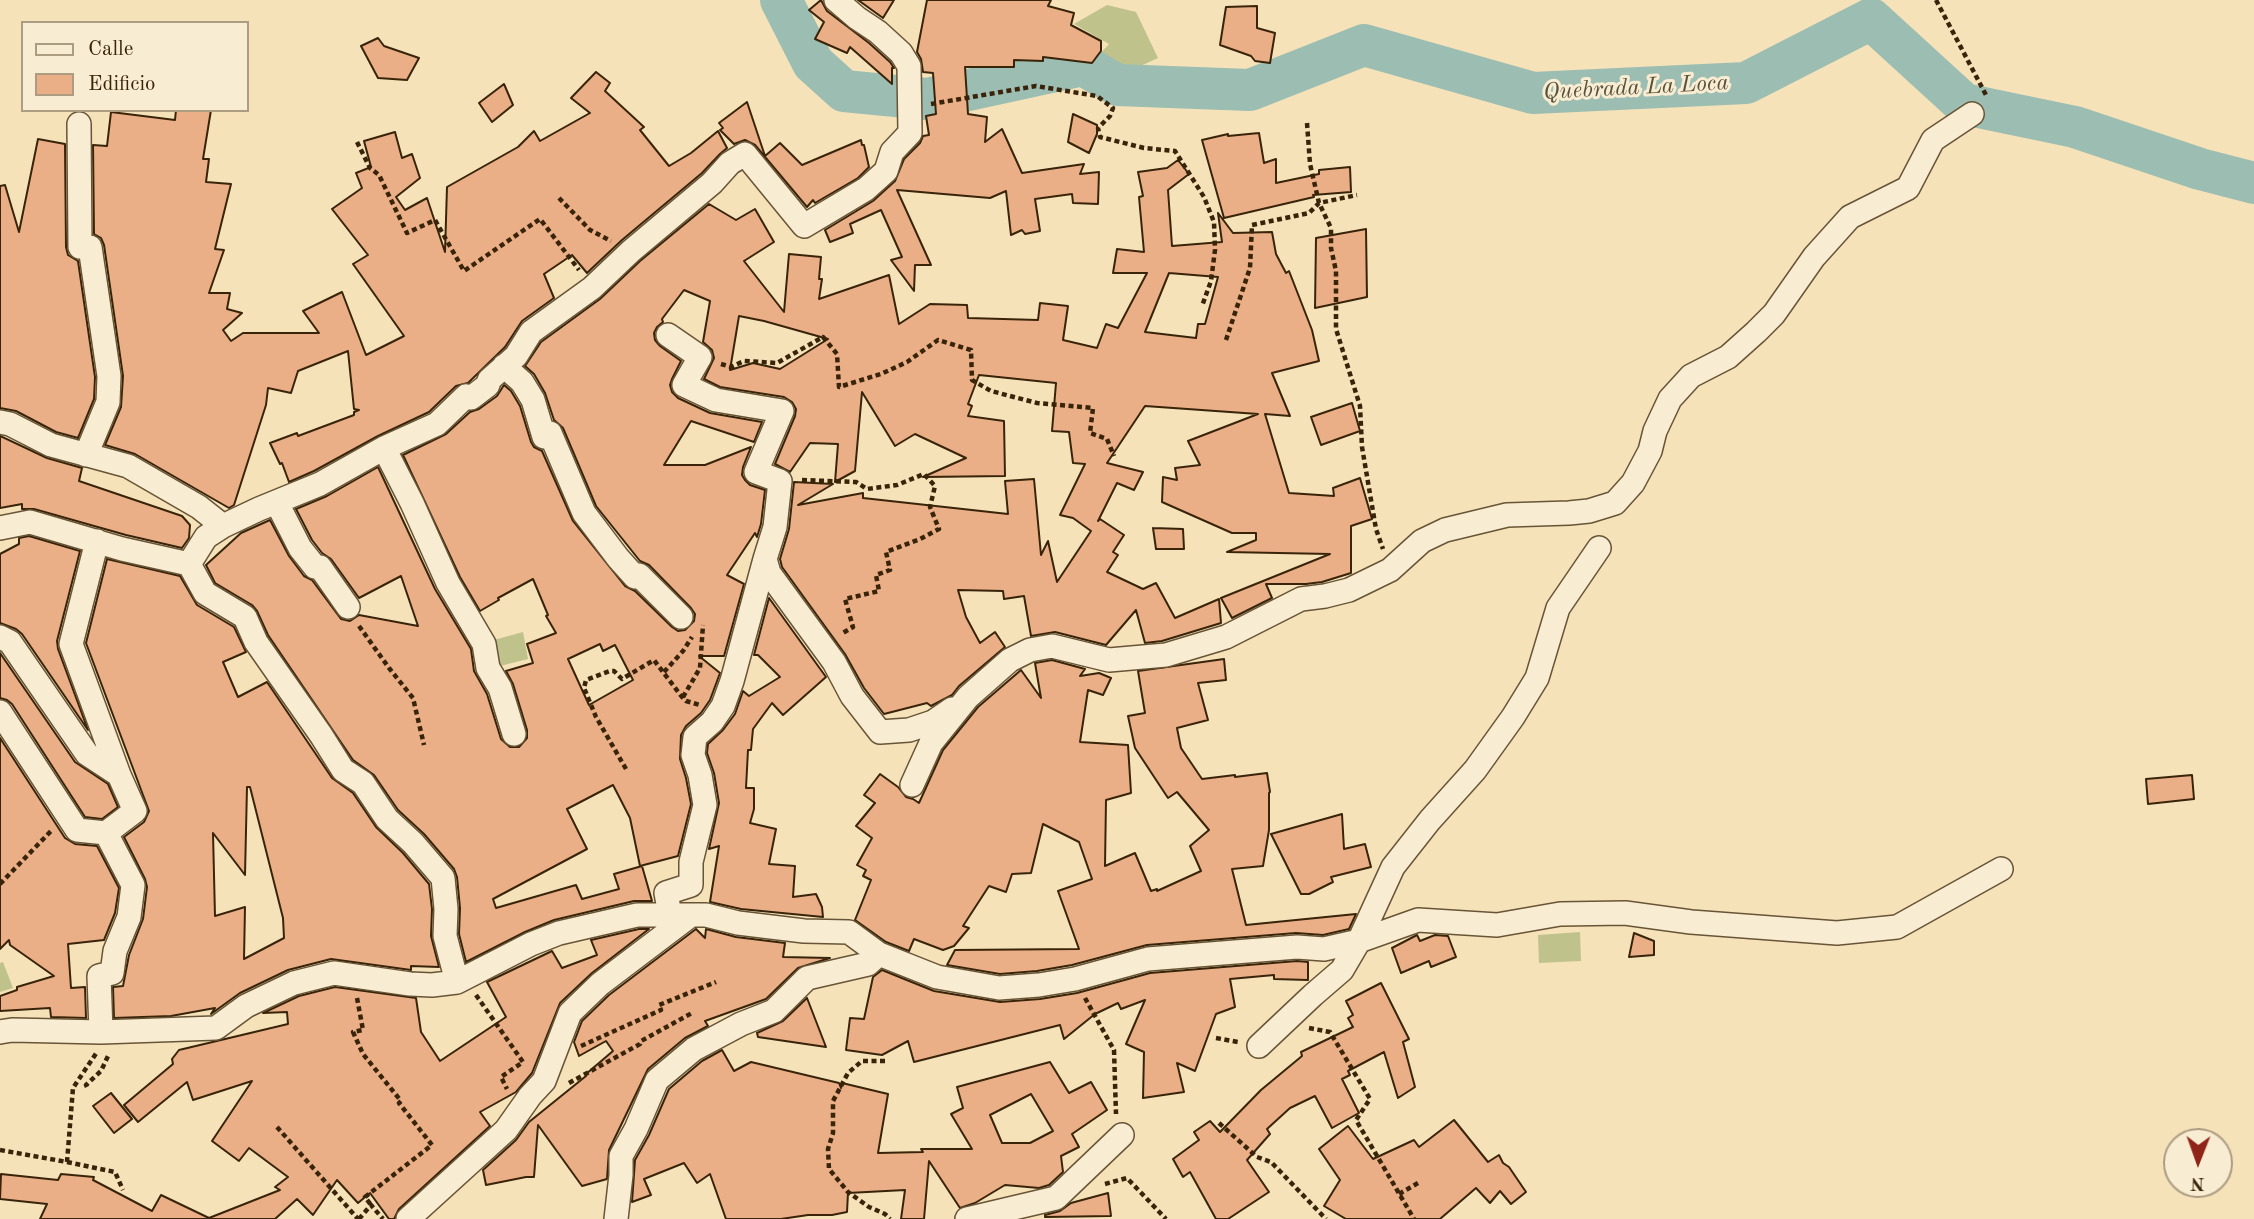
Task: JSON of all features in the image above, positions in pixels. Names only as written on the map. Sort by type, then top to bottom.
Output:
[{"type":"street","points":[[189,564],[206,537],[223,526],[320,484],[384,448],[437,424],[466,396],[471,398],[488,385],[489,380],[516,356],[531,332],[592,288],[631,251],[712,183],[730,163],[745,155],[804,226],[866,189],[886,172],[892,152],[910,133],[909,66],[901,53],[836,0]]},
{"type":"street","points":[[765,559],[769,573],[834,662],[852,696],[880,732],[909,730],[933,722],[1010,660],[1030,650],[1052,646],[1109,660],[1166,655],[1226,637],[1301,599],[1349,590],[1390,570],[1422,541],[1445,530],[1507,515],[1569,513],[1615,503],[1633,483],[1650,451],[1655,430],[1671,399],[1691,376],[1728,357],[1756,332],[1774,314],[1814,257],[1850,217],[1908,188],[1933,140],[1979,106]]},
{"type":"street","points":[[79,124],[80,247],[90,247],[109,376],[108,402],[86,455]]},
{"type":"street","points":[[668,335],[700,357],[684,385],[716,400],[782,411],[756,472],[780,481],[775,527],[732,681],[720,711],[695,737],[693,755],[701,775],[705,805],[691,862],[691,885],[667,893],[680,915]]},
{"type":"street","points":[[504,366],[522,382],[533,400],[544,437],[550,433],[584,513],[635,577],[639,575],[681,617]]},
{"type":"street","points":[[0,422],[10,424],[51,445],[128,466],[199,507],[223,526]]},
{"type":"street","points":[[384,448],[448,583],[484,644],[488,668],[500,688],[514,734]]},
{"type":"street","points":[[277,503],[300,548],[314,567],[320,567],[348,607]]},
{"type":"street","points":[[0,528],[30,522],[122,549],[189,564],[205,593],[245,617],[256,642],[343,770],[363,783],[387,819],[413,843],[443,878],[445,936],[461,980]]},
{"type":"street","points":[[0,712],[77,830],[106,833],[135,811],[71,644],[97,541]]},
{"type":"street","points":[[1259,1046],[1342,970],[1359,941],[1393,867],[1475,770],[1537,678],[1558,608],[1599,548]]},
{"type":"street","points":[[0,637],[10,642],[87,754],[120,775]]},
{"type":"street","points":[[912,785],[931,743],[968,696]]},
{"type":"street","points":[[101,1032],[99,976],[112,973],[115,951],[129,917],[133,886],[106,833]]},
{"type":"street","points":[[0,1032],[216,1028],[246,1006],[294,983],[334,973],[432,985],[461,980],[531,944],[559,933],[637,915],[706,915],[738,923],[804,931],[849,932],[879,954],[937,977],[980,986],[1012,987],[1075,979],[1148,959],[1297,947],[1324,949],[1359,941],[1418,920],[1497,925],[1560,914],[1625,913],[1691,922],[1837,933],[1897,927],[2001,869]]},
{"type":"street","points":[[408,1219],[506,1130],[544,1081],[570,1013],[680,915]]},
{"type":"street","points":[[616,1219],[621,1156],[657,1080],[694,1049],[741,1024],[774,1011],[807,978],[868,964],[879,954]]},
{"type":"street","points":[[967,1219],[1001,1215],[1056,1198],[1119,1124]]},
{"type":"path","points":[[1936,0],[1979,106]]},
{"type":"path","points":[[910,108],[1036,86],[1097,96],[1114,108],[1098,128],[1100,137],[1144,148],[1175,151],[1205,197],[1214,222],[1215,250],[1211,282],[1202,306]]},
{"type":"path","points":[[1307,122],[1310,164],[1319,203],[1331,228],[1331,248],[1336,271],[1336,329],[1360,406],[1362,447],[1376,529],[1390,570]]},
{"type":"path","points":[[357,142],[370,168],[379,175],[407,233],[435,220],[464,271],[540,219],[592,288]]},
{"type":"path","points":[[1226,340],[1250,268],[1252,225],[1309,213],[1319,203],[1357,195]]},
{"type":"path","points":[[559,198],[590,230],[631,251]]},
{"type":"path","points":[[744,361],[777,363],[823,337],[837,355],[839,387],[881,374],[907,362],[938,340],[971,350],[972,380],[991,391],[1037,403],[1093,408],[1090,433],[1107,439],[1114,456]]},
{"type":"path","points":[[780,481],[856,482],[867,489],[897,485],[923,474],[935,486],[930,507],[939,530],[886,552],[890,570],[876,575],[878,591],[845,599],[853,627],[821,645]]},
{"type":"path","points":[[348,607],[413,698],[424,745]]},
{"type":"path","points":[[664,671],[683,651],[694,633],[704,625],[700,668],[682,697]]},
{"type":"path","points":[[626,769],[596,717],[584,688],[586,680],[611,671],[622,679],[654,660],[686,701],[720,711]]},
{"type":"path","points":[[0,884],[67,814]]},
{"type":"path","points":[[354,977],[363,1030],[353,1032],[363,1054],[432,1145],[365,1197],[383,1219]]},
{"type":"path","points":[[1075,979],[1114,1050],[1119,1124]]},
{"type":"path","points":[[461,980],[523,1062],[501,1077],[520,1111]]},
{"type":"path","points":[[576,1047],[661,1010],[659,1005],[716,982]]},
{"type":"path","points":[[569,1083],[692,1013]]},
{"type":"path","points":[[1299,1027],[1330,1031],[1370,1099],[1356,1120],[1414,1219]]},
{"type":"path","points":[[67,1162],[74,1088],[101,1047],[110,1055],[87,1087]]},
{"type":"path","points":[[884,1061],[862,1061],[848,1073],[833,1101],[834,1124],[828,1149],[830,1169],[848,1192],[869,1207],[885,1213],[890,1219]]},
{"type":"path","points":[[1219,1123],[1257,1157],[1271,1162],[1326,1219]]},
{"type":"path","points":[[277,1127],[358,1219],[371,1205]]},
{"type":"path","points":[[0,1150],[115,1172],[123,1190]]},
{"type":"path","points":[[1104,1185],[1128,1178],[1166,1219]]},
{"type":"path","points":[[1399,1194],[1419,1183]]},
{"type":"green space","points":[[1107,5],[1136,12],[1158,58],[1116,77],[1090,65],[1109,44],[1074,24]]},
{"type":"green space","points":[[523,632],[528,659],[496,667],[490,641]]},
{"type":"green space","points":[[1580,932],[1581,961],[1539,963],[1538,935]]},
{"type":"green space","points":[[3,962],[13,988],[0,992],[0,963]]},
{"type":"building","points":[[821,0],[827,11],[890,62],[894,68],[892,84],[850,47],[847,53],[815,39],[824,22],[809,10]]},
{"type":"building","points":[[858,0],[894,0],[883,18]]},
{"type":"building","points":[[927,0],[1051,0],[1048,6],[1074,13],[1071,25],[1101,41],[1101,51],[1092,63],[1043,57],[1043,61],[1014,60],[1014,67],[965,67],[968,114],[987,117],[985,142],[1002,129],[1022,173],[1084,164],[1080,174],[1099,172],[1098,204],[1073,203],[1072,194],[1035,199],[1040,231],[1025,234],[1022,230],[1011,235],[1006,191],[990,198],[897,190],[931,265],[915,265],[914,291],[891,260],[902,257],[881,210],[850,224],[853,233],[830,242],[825,230],[873,201],[895,181],[904,159],[920,143],[923,136],[929,135],[926,116],[936,114],[933,73],[923,72],[917,52]]},
{"type":"building","points":[[1257,6],[1257,28],[1275,33],[1270,63],[1255,61],[1251,56],[1220,45],[1226,7]]},
{"type":"building","points":[[378,38],[384,46],[419,58],[407,80],[378,78],[361,46]]},
{"type":"building","points":[[596,72],[610,83],[605,91],[644,127],[640,130],[669,166],[691,153],[718,131],[727,148],[587,273],[572,255],[544,274],[554,298],[522,321],[505,347],[468,383],[456,386],[429,412],[289,482],[270,443],[297,433],[298,436],[354,415],[354,412],[359,410],[354,409],[348,351],[298,371],[291,393],[268,388],[266,405],[234,505],[229,508],[135,454],[105,445],[121,407],[123,376],[104,245],[101,238],[94,234],[93,145],[107,146],[111,112],[175,120],[176,112],[211,112],[203,159],[209,159],[206,182],[231,184],[215,249],[224,250],[209,293],[230,293],[227,309],[242,313],[223,330],[231,341],[243,333],[319,333],[303,311],[342,292],[366,355],[404,336],[353,264],[368,255],[332,209],[362,188],[356,173],[371,167],[364,141],[395,132],[402,158],[412,154],[420,178],[396,197],[405,210],[427,198],[445,252],[447,187],[518,147],[534,131],[540,141],[590,113],[571,98]]},
{"type":"building","points":[[504,84],[513,105],[492,122],[479,103]]},
{"type":"building","points":[[747,102],[765,156],[780,143],[802,165],[861,140],[869,167],[858,178],[815,203],[813,200],[807,207],[755,145],[745,140],[734,144],[720,130],[723,128],[719,123]]},
{"type":"building","points":[[1073,114],[1097,125],[1097,134],[1089,153],[1068,142]]},
{"type":"building","points":[[1259,133],[1264,163],[1276,159],[1276,183],[1319,174],[1319,170],[1350,167],[1351,192],[1313,195],[1314,197],[1224,218],[1202,140],[1228,134]]},
{"type":"building","points":[[38,139],[65,144],[66,247],[68,255],[78,261],[95,377],[94,399],[78,438],[56,432],[16,411],[0,408],[0,186],[5,185],[19,232]]},
{"type":"building","points":[[1178,160],[1189,174],[1168,190],[1172,246],[1222,242],[1218,213],[1233,233],[1272,232],[1276,254],[1286,273],[1289,271],[1312,330],[1319,361],[1272,373],[1290,416],[1265,414],[1289,493],[1334,496],[1333,488],[1360,478],[1372,519],[1351,526],[1351,573],[1322,582],[1266,584],[1272,598],[1232,618],[1221,598],[1330,554],[1227,552],[1256,540],[1256,533],[1232,533],[1162,502],[1163,477],[1177,480],[1175,468],[1200,465],[1188,441],[1258,414],[1145,406],[1107,463],[1143,472],[1134,490],[1117,483],[1098,521],[1100,519],[1124,535],[1113,552],[1118,555],[1107,572],[1143,589],[1156,583],[1175,618],[1219,599],[1221,623],[1162,641],[1145,643],[1136,610],[1106,645],[1055,632],[1031,636],[1024,596],[1004,599],[1003,591],[958,590],[966,617],[980,643],[995,632],[1005,647],[952,695],[931,706],[927,703],[884,714],[864,688],[845,654],[782,567],[780,559],[789,529],[794,482],[833,484],[798,505],[863,493],[863,498],[1008,514],[1005,481],[1034,479],[1041,555],[1048,541],[1057,582],[1091,531],[1073,518],[1060,515],[1085,464],[1073,463],[1069,432],[1052,431],[1056,383],[979,375],[968,404],[972,406],[968,416],[1004,421],[1005,476],[923,477],[966,458],[915,434],[895,446],[862,392],[855,471],[835,482],[838,444],[810,443],[790,472],[775,464],[795,416],[796,409],[792,402],[784,397],[720,387],[704,379],[714,358],[712,350],[703,342],[710,301],[684,290],[654,333],[660,346],[681,361],[670,385],[672,392],[678,398],[710,413],[762,422],[754,442],[691,421],[664,465],[705,465],[751,447],[742,475],[750,485],[765,490],[757,537],[755,533],[727,575],[744,584],[724,656],[699,656],[720,673],[710,700],[681,735],[680,759],[691,804],[678,856],[640,866],[630,818],[613,785],[567,809],[587,849],[493,899],[496,908],[576,885],[582,899],[619,889],[614,874],[642,866],[652,901],[634,901],[554,920],[466,962],[459,934],[460,908],[454,869],[424,834],[398,810],[374,775],[353,760],[268,635],[257,611],[252,605],[215,583],[206,565],[241,533],[270,520],[289,556],[304,576],[312,580],[341,619],[350,621],[359,615],[418,626],[401,576],[359,598],[331,559],[322,553],[312,540],[296,509],[327,496],[378,467],[435,589],[471,649],[474,671],[487,694],[501,739],[510,747],[519,747],[527,738],[527,730],[513,684],[506,671],[533,663],[527,644],[556,633],[546,616],[548,615],[533,579],[480,611],[460,577],[403,455],[446,434],[470,412],[497,396],[504,385],[520,406],[531,442],[542,451],[573,521],[625,586],[635,591],[672,627],[678,631],[685,630],[694,621],[695,614],[649,565],[640,561],[596,506],[563,428],[554,420],[545,393],[534,374],[525,366],[541,342],[600,299],[640,261],[709,204],[736,220],[755,209],[774,242],[744,261],[784,312],[789,254],[821,257],[819,299],[889,275],[899,324],[930,304],[967,305],[968,318],[1038,320],[1040,303],[1068,306],[1063,340],[1097,348],[1106,324],[1118,328],[1147,273],[1113,273],[1117,249],[1144,252],[1139,197],[1143,196],[1138,172],[1167,168]],"holes":[[[1169,273],[1218,277],[1205,324],[1198,324],[1196,338],[1145,332]],[[739,316],[828,339],[780,369],[753,363],[730,370]],[[600,644],[603,651],[615,645],[633,680],[589,705],[568,659]]]},
{"type":"building","points":[[1366,229],[1367,297],[1315,308],[1316,238]]},
{"type":"building","points":[[1352,403],[1360,431],[1321,445],[1311,417]]},
{"type":"building","points":[[0,436],[47,458],[82,468],[79,481],[182,516],[190,525],[189,538],[182,548],[34,509],[22,509],[22,504],[0,508]]},
{"type":"building","points":[[1153,528],[1183,529],[1184,549],[1156,549]]},
{"type":"building","points":[[29,536],[80,551],[57,641],[88,730],[22,634],[0,623],[0,554],[19,544],[19,538]]},
{"type":"building","points":[[107,559],[180,576],[197,605],[234,627],[246,652],[223,662],[238,697],[267,682],[332,778],[353,793],[376,827],[429,884],[431,936],[439,967],[411,966],[411,970],[331,959],[288,970],[240,993],[211,1014],[215,1008],[171,1016],[114,1018],[113,987],[123,986],[129,955],[143,919],[147,887],[124,837],[144,822],[149,811],[86,643]],"holes":[[[247,787],[250,787],[283,918],[284,938],[244,959],[245,907],[215,916],[213,833],[245,875]]]},
{"type":"building","points":[[769,598],[826,677],[783,715],[772,703],[753,729],[751,750],[748,750],[746,788],[754,788],[754,809],[750,823],[776,829],[769,864],[795,866],[793,897],[816,894],[823,917],[741,909],[710,902],[719,846],[709,849],[719,803],[714,773],[707,753],[708,744],[735,714],[743,691],[749,696],[780,677],[758,655],[754,655]]},
{"type":"building","points":[[0,653],[75,762],[108,784],[118,807],[102,819],[85,817],[12,704],[0,698]]},
{"type":"building","points":[[1224,659],[1226,680],[1198,683],[1208,720],[1177,728],[1181,748],[1202,779],[1267,773],[1270,792],[1269,830],[1263,866],[1232,869],[1246,925],[1356,914],[1349,929],[1323,935],[1296,933],[1147,945],[1072,965],[1037,971],[1000,974],[947,965],[955,950],[1079,949],[1058,891],[1092,879],[1079,842],[1043,824],[1031,873],[1012,874],[1006,892],[989,886],[963,926],[969,928],[954,946],[943,950],[914,939],[909,951],[886,942],[855,920],[871,880],[863,876],[866,870],[857,865],[872,838],[856,826],[875,803],[864,795],[880,774],[898,787],[906,797],[919,803],[943,750],[978,707],[1021,670],[1041,698],[1035,663],[1052,660],[1085,669],[1080,676],[1099,673],[1111,678],[1103,695],[1088,690],[1080,742],[1128,745],[1131,793],[1106,800],[1105,866],[1135,853],[1151,891],[1157,891],[1201,871],[1190,846],[1209,830],[1177,792],[1168,798],[1135,748],[1128,716],[1145,713],[1138,671]]},
{"type":"building","points":[[0,738],[65,838],[75,844],[97,846],[119,888],[115,913],[104,940],[68,944],[71,988],[85,987],[86,1018],[51,1017],[50,1008],[0,1011],[0,996],[17,990],[17,987],[54,976],[10,945],[9,940],[0,949]]},
{"type":"building","points":[[2192,775],[2194,799],[2148,804],[2146,779]]},
{"type":"building","points":[[1342,814],[1344,849],[1365,844],[1371,867],[1331,877],[1333,882],[1309,894],[1301,894],[1271,834]]},
{"type":"building","points":[[649,929],[592,973],[560,1003],[532,1073],[516,1092],[480,1112],[490,1126],[399,1209],[394,1219],[389,1219],[370,1193],[358,1203],[337,1180],[313,1215],[297,1199],[275,1219],[40,1219],[47,1204],[0,1199],[1,1174],[58,1180],[61,1174],[94,1177],[93,1180],[152,1211],[161,1195],[209,1218],[280,1190],[275,1187],[288,1177],[249,1148],[239,1161],[212,1141],[252,1081],[193,1100],[187,1082],[138,1122],[124,1105],[173,1064],[172,1059],[179,1050],[288,1024],[287,1012],[263,1013],[299,996],[335,987],[416,998],[421,1032],[440,1061],[506,1017],[487,982],[552,951],[562,968],[597,955],[591,940]]},
{"type":"building","points":[[696,929],[705,938],[706,929],[736,937],[785,943],[783,957],[830,958],[798,968],[766,999],[705,1021],[708,1026],[685,1038],[648,1069],[609,1150],[607,1179],[582,1186],[538,1125],[534,1177],[486,1185],[483,1170],[516,1140],[529,1122],[613,1051],[606,1041],[579,1056],[574,1042],[582,1021],[609,995]]},
{"type":"building","points":[[1634,933],[1654,941],[1654,955],[1629,957]]},
{"type":"building","points":[[1417,935],[1420,941],[1435,935],[1448,936],[1456,957],[1431,967],[1429,961],[1401,973],[1392,948]]},
{"type":"building","points":[[1308,962],[1308,980],[1274,979],[1274,975],[1230,979],[1235,1007],[1216,1014],[1195,1071],[1177,1063],[1184,1092],[1143,1098],[1144,1052],[1126,1044],[1145,1000],[1121,1009],[1118,1003],[1095,1014],[1064,1039],[1060,1025],[914,1062],[908,1041],[882,1055],[846,1050],[850,1018],[864,1019],[873,977],[882,970],[934,991],[1000,1002],[1077,993],[1150,973]]},
{"type":"building","points":[[1381,983],[1409,1039],[1403,1042],[1415,1087],[1398,1098],[1384,1052],[1348,1071],[1350,1075],[1342,1079],[1359,1113],[1332,1128],[1315,1096],[1290,1108],[1267,1129],[1270,1134],[1247,1160],[1269,1192],[1228,1219],[1216,1219],[1190,1172],[1183,1177],[1173,1159],[1199,1140],[1194,1132],[1210,1121],[1220,1132],[1261,1090],[1302,1056],[1301,1052],[1353,1027],[1348,1018],[1353,1015],[1346,1001]]},
{"type":"building","points":[[807,998],[826,1047],[758,1037],[757,1033],[783,1021]]},
{"type":"building","points":[[722,1050],[734,1071],[751,1062],[839,1083],[841,1088],[842,1083],[888,1094],[878,1153],[923,1152],[921,1149],[972,1149],[951,1114],[963,1108],[957,1087],[1050,1062],[1069,1093],[1091,1082],[1107,1110],[1072,1134],[1079,1147],[1061,1156],[1063,1172],[1049,1185],[1039,1188],[1005,1185],[975,1203],[960,1208],[929,1161],[924,1219],[901,1219],[905,1190],[848,1193],[847,1212],[832,1215],[726,1219],[710,1174],[697,1183],[684,1163],[644,1179],[651,1195],[632,1202],[635,1160],[669,1089],[702,1061]],"holes":[[[1031,1094],[1053,1131],[1030,1143],[1002,1143],[990,1115]]]},
{"type":"building","points":[[111,1093],[132,1119],[114,1133],[93,1106]]},
{"type":"building","points":[[1454,1120],[1488,1162],[1499,1155],[1526,1192],[1511,1204],[1500,1191],[1490,1203],[1476,1188],[1440,1219],[1346,1219],[1324,1206],[1340,1180],[1319,1149],[1348,1126],[1373,1159],[1414,1140],[1419,1147]]},
{"type":"building","points":[[1108,1193],[1111,1216],[1045,1217],[1071,1203]]},
{"type":"waterway","name":"Quebrada La Loca","points":[[781,0],[813,63],[844,91],[927,99],[1083,65],[1117,85],[1250,90],[1364,45],[1533,93],[1746,83],[1871,19],[1964,104],[2075,127],[2200,169],[2254,183]]}]
